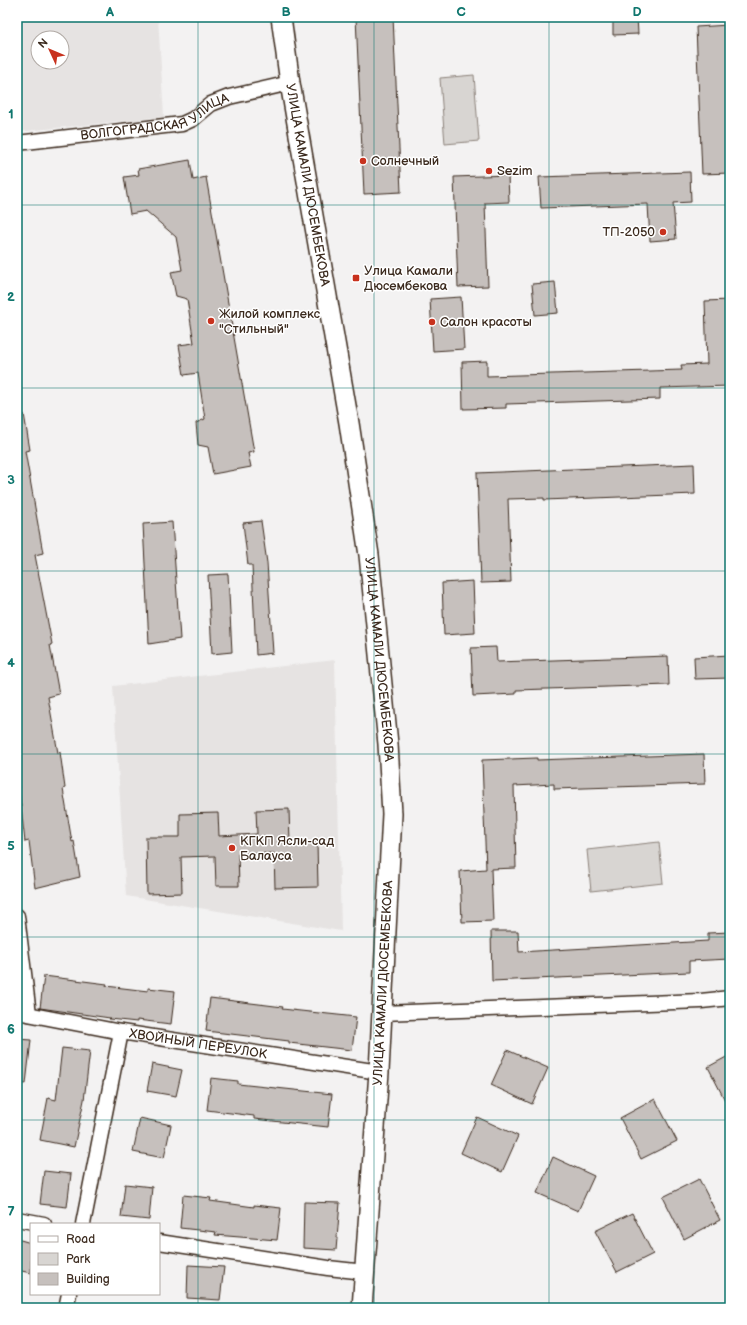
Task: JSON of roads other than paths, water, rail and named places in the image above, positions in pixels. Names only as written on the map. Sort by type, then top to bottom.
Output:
[{"type":"main road","name":"УЛИЦА КАМАЛИ ДЮСЕМБЕКОВА","points":[[281,17],[290,83],[348,416],[369,555],[388,744],[392,814],[379,1072],[362,1308]]},
{"type":"street","name":"ВОЛГОГРАДСКАЯ УЛИЦА","points":[[17,143],[182,124],[192,119],[211,104],[229,97],[290,83]]},
{"type":"street","points":[[17,916],[23,1013]]},
{"type":"street","points":[[382,1013],[701,1001],[730,998]]},
{"type":"street","name":"ХВОЙНЫЙ ПЕРЕУЛОК","points":[[23,1013],[121,1032],[379,1072]]},
{"type":"street","points":[[83,1223],[121,1032]]},
{"type":"street","points":[[17,1219],[39,1223]]},
{"type":"street","points":[[160,1242],[328,1268],[365,1272]]},
{"type":"street","points":[[66,1308],[69,1295]]},
{"type":"place","name":"Солнечный","points":[[363,161]]},
{"type":"place","name":"Sezim","points":[[489,171]]},
{"type":"place","name":"ТП-2050","points":[[663,232]]},
{"type":"place","name":"Улица Камали Дюсембекова","points":[[356,278]]},
{"type":"place","name":"Жилой комплекс \"Стильный\"","points":[[211,321]]},
{"type":"place","name":"Салон красоты","points":[[432,322]]},
{"type":"place","name":"КГКП Ясли-сад Балауса","points":[[232,848]]}]
